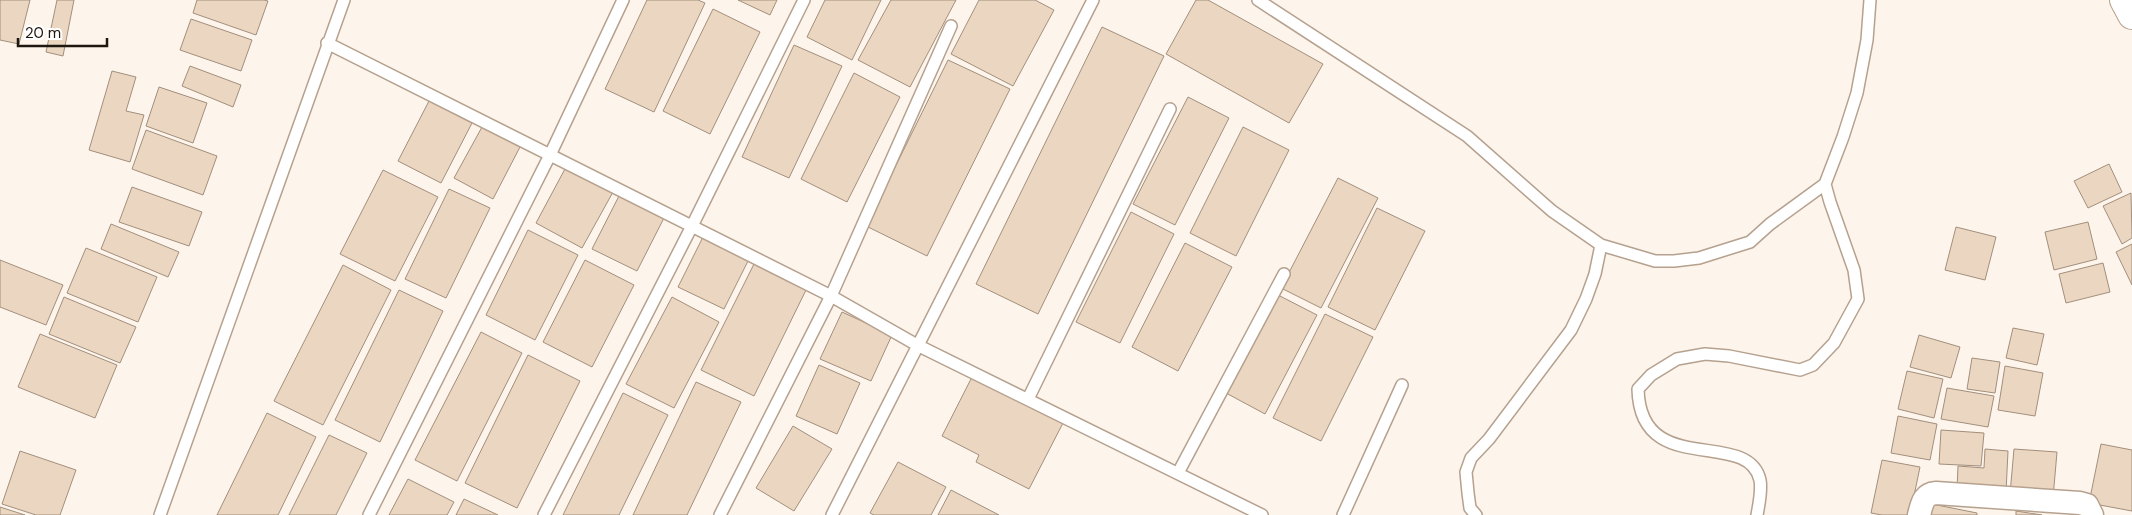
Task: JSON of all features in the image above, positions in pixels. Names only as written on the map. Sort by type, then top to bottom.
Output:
[{"type":"street","points":[[2124,0],[2132,15]]},
{"type":"street","points":[[1919,515],[1924,498],[1936,493],[2080,503],[2087,505],[2092,515]]},
{"type":"lane","points":[[160,515],[327,43],[344,0]]},
{"type":"lane","points":[[370,515],[550,155],[623,0]]},
{"type":"lane","points":[[544,515],[692,226],[804,0]]},
{"type":"lane","points":[[832,515],[1093,0]]},
{"type":"lane","points":[[1258,0],[1467,136],[1552,211],[1601,245],[1654,261],[1699,258],[1750,242],[1770,224],[1826,184]]},
{"type":"lane","points":[[1757,515],[1760,500],[1760,480],[1753,466],[1740,458],[1725,453],[1684,448],[1652,431],[1642,418],[1638,403],[1638,389],[1651,375],[1677,359],[1705,354],[1729,356],[1800,370],[1813,365],[1823,357],[1834,343],[1858,299],[1854,270],[1830,202],[1826,184],[1857,93],[1867,40],[1870,0]]},
{"type":"lane","points":[[720,515],[831,296],[951,26]]},
{"type":"lane","points":[[327,43],[831,296],[917,345],[1262,515]]},
{"type":"lane","points":[[1028,399],[1170,109]]},
{"type":"lane","points":[[1476,515],[1470,508],[1466,472],[1471,458],[1489,438],[1571,330],[1586,299],[1595,274],[1601,245]]},
{"type":"lane","points":[[1178,473],[1284,274]]},
{"type":"lane","points":[[1343,515],[1402,385]]},
{"type":"building","points":[[0,0],[30,0],[19,44],[0,40]]},
{"type":"building","points":[[57,0],[74,0],[63,56],[46,52]]},
{"type":"building","points":[[197,0],[268,1],[256,35],[193,13]]},
{"type":"building","points":[[647,0],[698,0],[705,3],[654,112],[605,89]]},
{"type":"building","points":[[738,0],[777,0],[770,15]]},
{"type":"building","points":[[825,0],[881,0],[852,60],[807,37]]},
{"type":"building","points":[[891,0],[956,0],[910,87],[858,60]]},
{"type":"building","points":[[979,0],[1035,0],[1054,10],[1013,86],[951,54]]},
{"type":"building","points":[[1196,0],[1208,0],[1323,64],[1289,123],[1166,54]]},
{"type":"building","points":[[713,9],[760,32],[710,134],[663,111]]},
{"type":"building","points":[[191,19],[252,40],[241,71],[180,50]]},
{"type":"building","points":[[1102,27],[1164,56],[1038,314],[976,284]]},
{"type":"building","points":[[794,45],[842,66],[789,178],[742,157]]},
{"type":"building","points":[[948,60],[1010,89],[927,256],[866,226]]},
{"type":"building","points":[[190,66],[241,85],[233,107],[182,86]]},
{"type":"building","points":[[112,71],[136,77],[126,111],[144,115],[130,162],[89,150]]},
{"type":"building","points":[[854,73],[900,97],[847,202],[801,179]]},
{"type":"building","points":[[159,87],[207,103],[193,143],[146,126]]},
{"type":"building","points":[[1188,97],[1229,118],[1175,225],[1133,204]]},
{"type":"building","points":[[429,101],[472,123],[441,183],[398,161]]},
{"type":"building","points":[[482,127],[520,147],[493,199],[454,178]]},
{"type":"building","points":[[1243,127],[1289,150],[1236,256],[1190,233]]},
{"type":"building","points":[[146,130],[217,156],[203,195],[132,169]]},
{"type":"building","points":[[2109,164],[2122,192],[2088,208],[2074,181]]},
{"type":"building","points":[[566,167],[613,192],[582,248],[536,223]]},
{"type":"building","points":[[383,170],[438,197],[395,281],[340,254]]},
{"type":"building","points":[[1338,178],[1378,198],[1321,308],[1281,288]]},
{"type":"building","points":[[132,187],[202,212],[189,246],[119,222]]},
{"type":"building","points":[[449,189],[490,208],[446,298],[405,279]]},
{"type":"building","points":[[2131,193],[2132,238],[2122,244],[2103,206]]},
{"type":"building","points":[[620,194],[665,216],[637,271],[592,249]]},
{"type":"building","points":[[1377,208],[1425,231],[1375,330],[1328,307]]},
{"type":"building","points":[[1131,212],[1174,234],[1120,343],[1076,322]]},
{"type":"building","points":[[2088,222],[2097,259],[2054,270],[2045,232]]},
{"type":"building","points":[[111,224],[179,252],[168,277],[101,249]]},
{"type":"building","points":[[1956,227],[1996,237],[1985,280],[1945,270]]},
{"type":"building","points":[[528,230],[578,255],[535,340],[486,315]]},
{"type":"building","points":[[703,237],[749,259],[724,309],[678,287]]},
{"type":"building","points":[[1185,243],[1232,267],[1178,371],[1132,347]]},
{"type":"building","points":[[2132,244],[2132,285],[2116,252]]},
{"type":"building","points":[[86,248],[157,277],[138,322],[67,293]]},
{"type":"building","points":[[0,260],[63,285],[46,325],[0,307]]},
{"type":"building","points":[[585,260],[634,285],[592,367],[543,342]]},
{"type":"building","points":[[755,262],[807,288],[754,396],[701,370]]},
{"type":"building","points":[[2103,263],[2110,292],[2066,303],[2059,274]]},
{"type":"building","points":[[343,265],[391,290],[323,425],[274,401]]},
{"type":"building","points":[[399,290],[443,311],[380,442],[335,420]]},
{"type":"building","points":[[1278,295],[1317,315],[1265,414],[1226,393]]},
{"type":"building","points":[[64,297],[136,327],[120,363],[49,334]]},
{"type":"building","points":[[672,297],[719,322],[674,408],[626,384]]},
{"type":"building","points":[[842,312],[892,335],[871,381],[820,359]]},
{"type":"building","points":[[1325,314],[1373,337],[1321,441],[1273,418]]},
{"type":"building","points":[[2013,328],[2044,334],[2037,365],[2006,358]]},
{"type":"building","points":[[481,332],[522,353],[457,481],[415,460]]},
{"type":"building","points":[[40,334],[117,365],[95,418],[18,387]]},
{"type":"building","points":[[1919,335],[1960,347],[1951,378],[1910,367]]},
{"type":"building","points":[[528,355],[580,381],[517,508],[465,483]]},
{"type":"building","points":[[1972,358],[2000,362],[1995,393],[1967,389]]},
{"type":"building","points":[[819,365],[860,383],[837,434],[796,416]]},
{"type":"building","points":[[2005,366],[2043,373],[2035,416],[1998,410]]},
{"type":"building","points":[[1907,371],[1943,379],[1934,418],[1898,409]]},
{"type":"building","points":[[972,377],[1063,423],[1029,489],[976,462],[979,455],[942,436]]},
{"type":"building","points":[[696,382],[741,402],[687,515],[633,515]]},
{"type":"building","points":[[1947,388],[1994,396],[1988,427],[1941,419]]},
{"type":"building","points":[[623,393],[668,415],[619,515],[563,515]]},
{"type":"building","points":[[267,413],[316,437],[278,515],[217,515]]},
{"type":"building","points":[[1898,416],[1937,424],[1930,460],[1891,453]]},
{"type":"building","points":[[793,426],[832,449],[794,511],[756,488]]},
{"type":"building","points":[[1941,430],[1984,433],[1981,466],[1939,464]]},
{"type":"building","points":[[329,435],[367,453],[336,515],[289,515]]},
{"type":"building","points":[[2101,444],[2132,450],[2132,511],[2089,503]]},
{"type":"building","points":[[1985,449],[2008,451],[2006,492],[1957,489],[1958,466],[1984,468]]},
{"type":"building","points":[[2014,449],[2057,452],[2053,498],[2010,494]]},
{"type":"building","points":[[20,451],[76,470],[60,515],[36,515],[2,504]]},
{"type":"building","points":[[1882,460],[1920,467],[1910,515],[1871,513]]},
{"type":"building","points":[[898,462],[946,487],[931,515],[874,515],[870,513]]},
{"type":"building","points":[[408,479],[454,502],[447,515],[389,515]]},
{"type":"building","points":[[951,490],[999,515],[938,515]]},
{"type":"building","points":[[464,499],[498,515],[456,515]]},
{"type":"building","points":[[1932,504],[1977,513],[1977,515],[1929,515]]},
{"type":"building","points":[[0,507],[25,515],[0,515]]},
{"type":"building","points":[[2016,511],[2042,515],[2016,515]]}]
